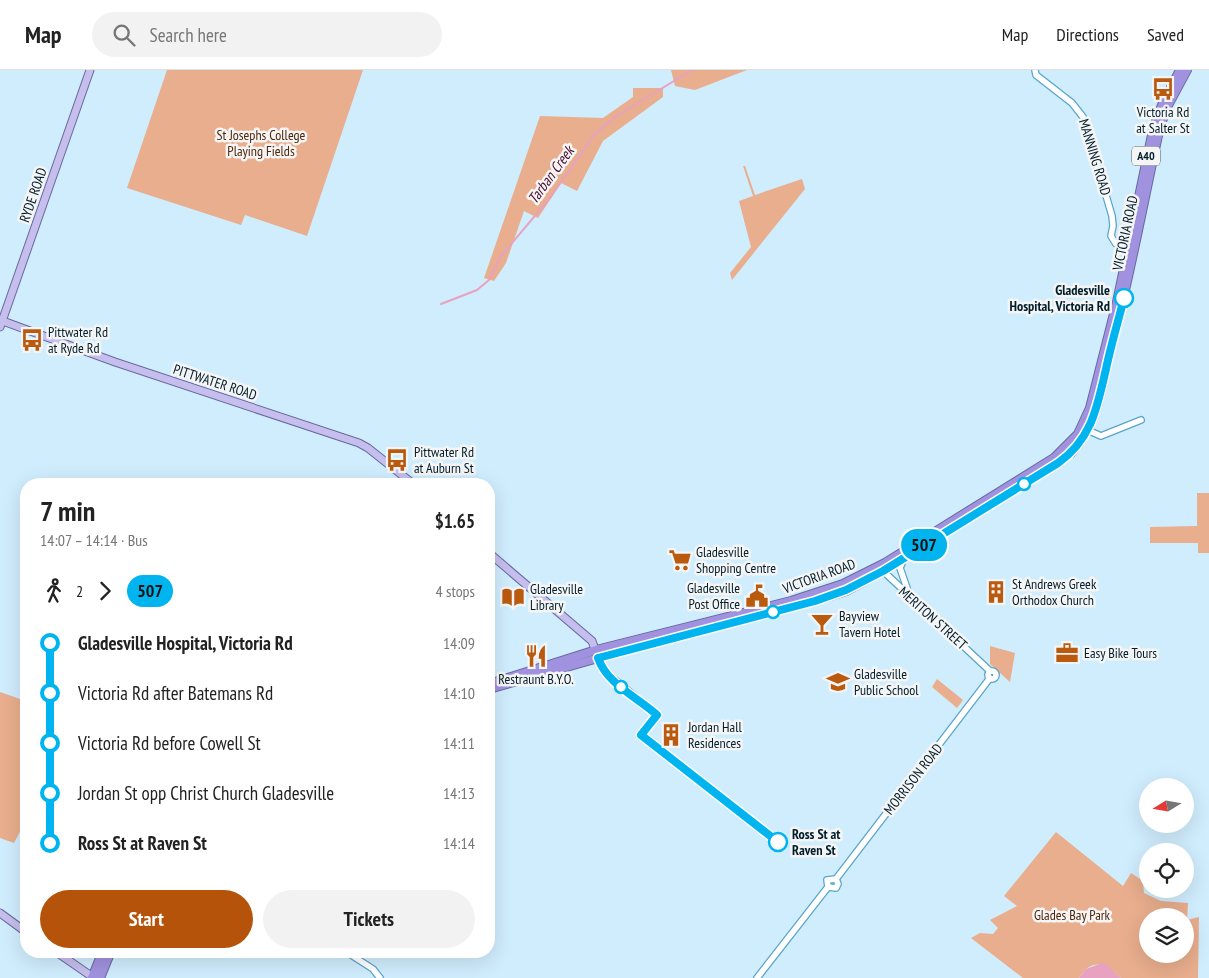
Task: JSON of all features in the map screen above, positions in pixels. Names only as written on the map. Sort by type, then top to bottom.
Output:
[{"type":"highway","name":"VICTORIA ROAD","points":[[1131,248],[1152,130],[1162,105],[1180,70]]},
{"type":"highway","name":"VICTORIA ROAD","points":[[495,687],[597,654],[815,601],[846,590],[883,571],[1058,463],[1071,453],[1085,429],[1162,120],[1187,70]]},
{"type":"highway","name":"VICTORIA ROAD","points":[[495,682],[843,584],[885,562],[1054,458],[1085,429]]},
{"type":"highway","points":[[95,978],[101,958]]},
{"type":"highway","points":[[95,978],[107,958]]},
{"type":"main road","name":"RYDE ROAD","points":[[1,323],[90,70]]},
{"type":"main road","name":"PITTWATER ROAD","points":[[1,323],[359,443],[368,448],[405,478]]},
{"type":"main road","points":[[495,558],[592,641],[603,669],[612,679],[657,715]]},
{"type":"main road","points":[[0,914],[20,928]]},
{"type":"main road","points":[[65,958],[95,978]]},
{"type":"street","name":"MANNING ROAD","points":[[1034,70],[1036,75],[1072,103],[1083,117],[1113,221],[1111,236],[1116,244],[1131,248]]},
{"type":"street","points":[[1085,429],[1101,436],[1141,420]]},
{"type":"street","points":[[905,557],[900,568],[905,589],[911,598]]},
{"type":"street","points":[[883,571],[885,562]]},
{"type":"street","name":"MERITON STREET","points":[[883,571],[990,671],[995,671],[996,675],[994,678],[990,678]]},
{"type":"street","name":"MORRISON ROAD","points":[[757,978],[828,887],[827,880],[836,879],[990,678]]},
{"type":"street","points":[[356,958],[373,969],[380,978]]},
{"type":"green space","name":"St Josephs College Playing Fields","points":[[167,70],[363,70],[307,236],[245,215],[241,225],[127,188]]},
{"type":"green space","points":[[671,70],[747,70],[695,90],[675,86]]},
{"type":"green space","points":[[633,88],[663,88],[663,97],[603,141],[577,191],[561,183],[538,218],[524,211],[506,263],[494,281],[484,278],[540,116],[603,118],[633,97]]},
{"type":"green space","points":[[743,166],[745,166],[755,195],[802,179],[805,189],[732,280],[730,273],[751,247],[739,201],[753,196]]},
{"type":"green space","points":[[1197,493],[1209,493],[1209,553],[1198,553],[1198,543],[1150,543],[1150,527],[1197,526]]},
{"type":"green space","points":[[990,646],[1015,653],[1010,682],[990,664]]},
{"type":"green space","points":[[937,679],[963,700],[957,708],[932,687]]},
{"type":"green space","points":[[0,692],[20,699],[20,832],[14,843],[0,838]]},
{"type":"green space","name":"Glades Bay Park","points":[[1056,832],[1123,886],[1131,873],[1139,878],[1139,898],[1155,898],[1161,901],[1188,903],[1188,908],[1139,908],[1139,963],[1194,963],[1194,918],[1199,917],[1198,978],[1121,978],[1110,969],[1099,964],[1089,967],[1079,978],[1023,978],[971,938],[980,933],[993,934],[998,928],[990,920],[1017,906],[1004,896]]},
{"type":"shaded area","points":[[1102,963],[1107,965],[1121,978],[1079,978],[1086,969]]},
{"type":"waterway","name":"Tarban Creek","points":[[441,304],[477,290],[489,280],[501,256],[550,198],[594,135],[615,117],[692,70]]},
{"type":"bus line","name":"507","points":[[778,842],[641,735],[657,715],[612,679],[603,669],[598,658],[815,601],[846,590],[883,571],[1058,463],[1077,447],[1092,424],[1099,403],[1124,298]]},
{"type":"place","name":"Victoria Rd at Salter St","points":[[1163,89]]},
{"type":"place","name":"Gladesville Hospital, Victoria Rd","points":[[1124,298]]},
{"type":"place","name":"Pittwater Rd at Ryde Rd","points":[[32,340]]},
{"type":"place","name":"Pittwater Rd at Auburn St","points":[[397,460]]},
{"type":"place","name":"Gladesville Shopping Centre","points":[[680,560]]},
{"type":"place","name":"St Andrews Greek Orthodox Church","points":[[996,592]]},
{"type":"place","name":"Gladesville Post Office","points":[[757,596]]},
{"type":"place","name":"Gladesville Library","points":[[513,597]]},
{"type":"place","name":"Bayview Tavern Hotel","points":[[822,624]]},
{"type":"place","name":"Easy Bike Tours","points":[[1067,653]]},
{"type":"place","name":"Restraunt B.Y.O.","points":[[536,656]]},
{"type":"place","name":"Gladesville Public School","points":[[838,682]]},
{"type":"place","name":"Jordan Hall Residences","points":[[671,735]]},
{"type":"place","name":"Ross St at Raven St","points":[[778,842]]}]
